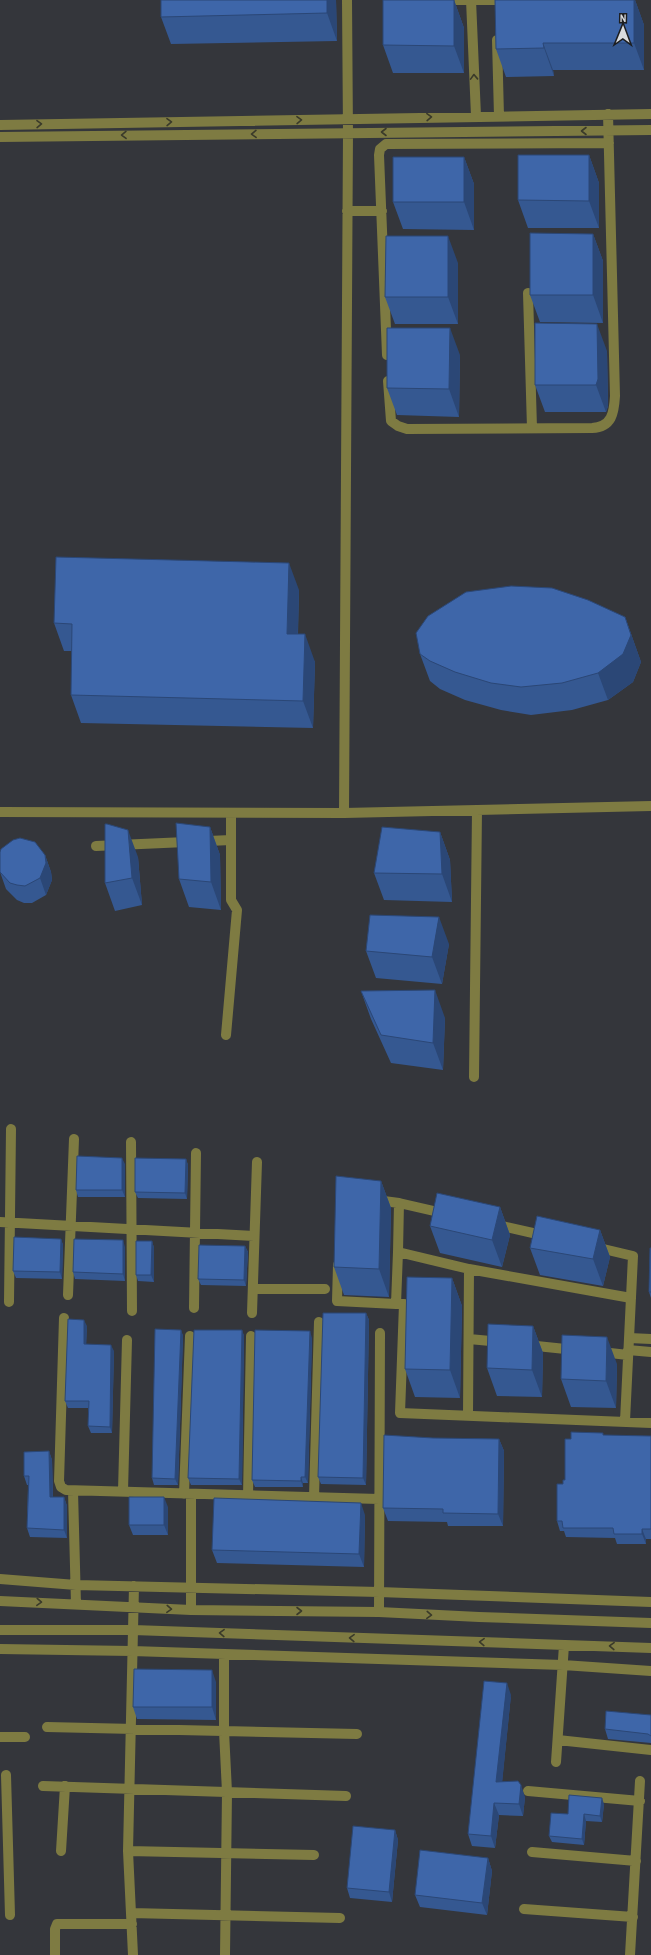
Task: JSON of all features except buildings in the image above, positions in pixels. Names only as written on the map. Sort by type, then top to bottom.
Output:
[{"type":"street","points":[[344,813],[348,133],[347,0]]},
{"type":"street","points":[[432,0],[471,0],[498,4],[521,0]]},
{"type":"street","points":[[471,0],[476,116]]},
{"type":"street","points":[[497,30],[499,116]]},
{"type":"street","points":[[608,114],[609,131],[614,388],[613,414],[611,420],[599,428],[407,429],[398,426],[391,421],[389,410],[379,155],[380,149],[386,144],[609,143]]},
{"type":"street","points":[[0,125],[651,114]]},
{"type":"street","points":[[0,137],[651,130]]},
{"type":"street","points":[[347,211],[382,212]]},
{"type":"street","points":[[528,293],[532,428]]},
{"type":"street","points":[[0,812],[344,813],[651,806]]},
{"type":"street","points":[[474,1077],[477,810]]},
{"type":"street","points":[[226,1035],[237,910],[231,900],[231,813]]},
{"type":"street","points":[[96,846],[231,840]]},
{"type":"street","points":[[9,1302],[5,1222],[11,1129]]},
{"type":"street","points":[[68,1295],[69,1226],[74,1138]]},
{"type":"street","points":[[131,1142],[132,1311]]},
{"type":"street","points":[[194,1308],[196,1153]]},
{"type":"street","points":[[252,1313],[257,1162]]},
{"type":"street","points":[[369,1198],[454,1215]]},
{"type":"street","points":[[396,1304],[399,1203]]},
{"type":"street","points":[[5,1222],[254,1236]]},
{"type":"street","points":[[485,1222],[555,1238]]},
{"type":"street","points":[[586,1245],[633,1256],[625,1421]]},
{"type":"street","points":[[398,1252],[469,1269],[631,1298]]},
{"type":"street","points":[[338,1255],[337,1301],[404,1304],[400,1413],[651,1422]]},
{"type":"street","points":[[468,1415],[469,1269]]},
{"type":"street","points":[[252,1290],[325,1289]]},
{"type":"street","points":[[64,1318],[59,1481],[61,1486],[66,1490],[379,1499]]},
{"type":"street","points":[[314,1497],[319,1322]]},
{"type":"street","points":[[379,1612],[380,1333]]},
{"type":"street","points":[[190,1336],[188,1494],[192,1610]]},
{"type":"street","points":[[248,1496],[251,1336]]},
{"type":"street","points":[[629,1338],[651,1339]]},
{"type":"street","points":[[469,1339],[628,1353],[651,1352]]},
{"type":"street","points":[[123,1491],[127,1340]]},
{"type":"street","points":[[73,1491],[76,1604]]},
{"type":"street","points":[[0,1579],[76,1585],[379,1592],[651,1602]]},
{"type":"street","points":[[133,1955],[128,1851],[134,1586]]},
{"type":"street","points":[[0,1601],[192,1610],[379,1612],[651,1623]]},
{"type":"street","points":[[0,1630],[133,1630],[651,1648]]},
{"type":"street","points":[[556,1762],[564,1645]]},
{"type":"street","points":[[0,1649],[224,1654],[563,1665],[651,1671]]},
{"type":"street","points":[[224,1654],[224,1731],[228,1792],[225,1955]]},
{"type":"street","points":[[47,1727],[357,1734]]},
{"type":"street","points":[[0,1737],[25,1737]]},
{"type":"street","points":[[558,1740],[651,1750]]},
{"type":"street","points":[[6,1775],[4,1828],[10,1915]]},
{"type":"street","points":[[630,1955],[640,1781]]},
{"type":"street","points":[[43,1786],[346,1796]]},
{"type":"street","points":[[61,1851],[65,1786]]},
{"type":"street","points":[[528,1791],[640,1801]]},
{"type":"street","points":[[128,1851],[314,1855]]},
{"type":"street","points":[[532,1852],[636,1861]]},
{"type":"street","points":[[524,1908],[633,1917]]},
{"type":"street","points":[[131,1913],[340,1918]]},
{"type":"street","points":[[55,1955],[55,1929],[57,1924],[132,1924]]}]
